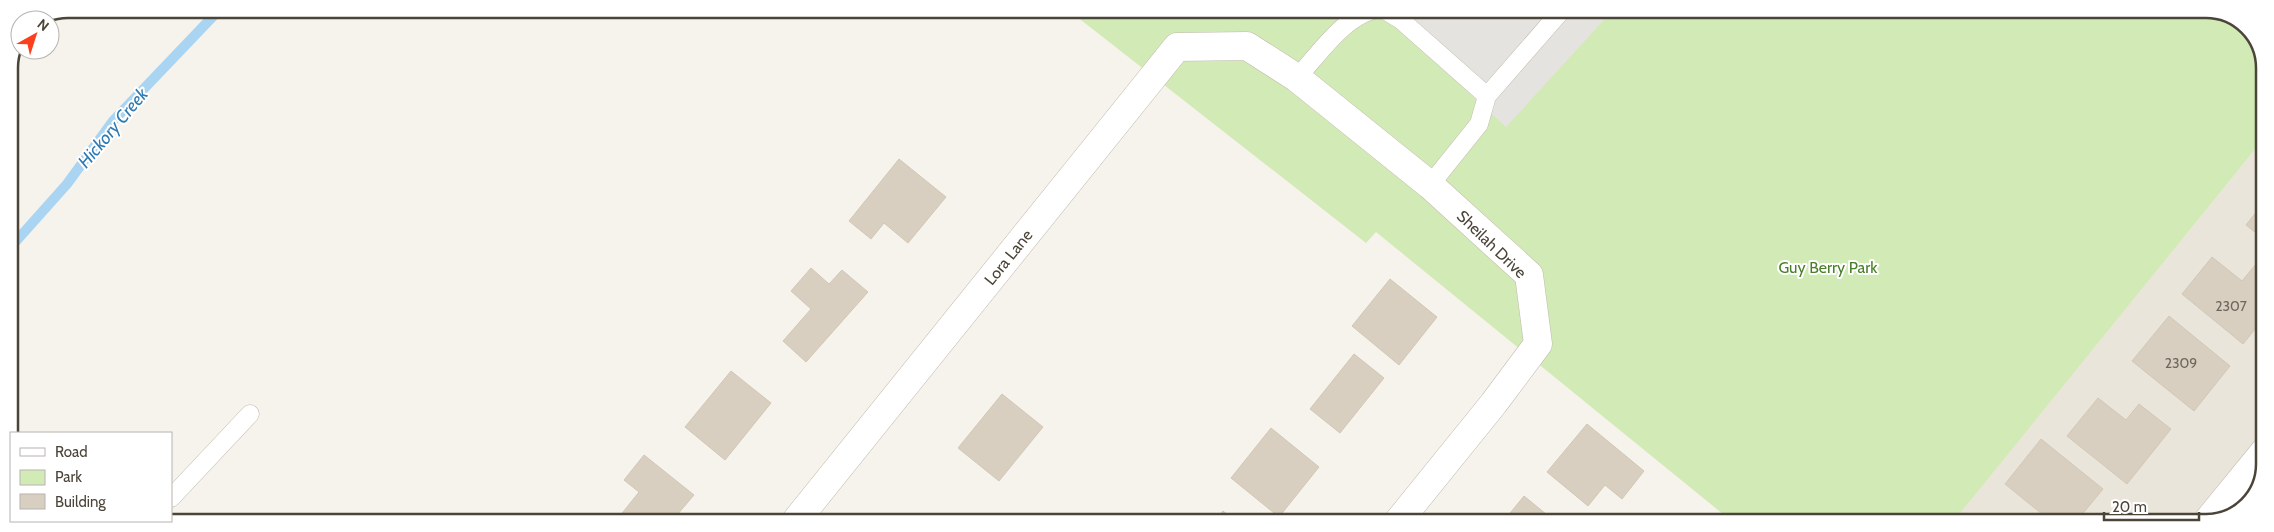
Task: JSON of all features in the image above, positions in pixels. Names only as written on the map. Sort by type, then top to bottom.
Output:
[{"type":"street","name":"Sheilah Drive","points":[[1247,46],[1297,78],[1430,185],[1529,276],[1538,344],[1494,403],[1404,514]]},
{"type":"street","name":"Lora Lane","points":[[801,514],[1177,47],[1247,46]]},
{"type":"street","points":[[2213,514],[2256,462]]},
{"type":"lane","points":[[1297,78],[1354,18]]},
{"type":"lane","points":[[1410,18],[1487,96]]},
{"type":"lane","points":[[1430,185],[1478,124],[1487,96],[1555,18]]},
{"type":"lane","points":[[172,497],[250,414]]},
{"type":"shaded area","points":[[1387,18],[1606,18],[1506,127]]},
{"type":"shaded area","points":[[2256,148],[2256,474],[2250,490],[2244,498],[2232,508],[2216,514],[1958,514]]},
{"type":"green space","name":"Guy Berry Park","points":[[1078,18],[2216,18],[2232,24],[2244,34],[2253,48],[2256,58],[2256,148],[1959,514],[1723,514],[1376,232],[1366,243]]},
{"type":"building","points":[[899,159],[946,197],[908,243],[884,223],[871,239],[849,221]]},
{"type":"building","points":[[2256,212],[2256,233],[2246,225]]},
{"type":"building","points":[[2212,257],[2242,281],[2256,264],[2256,328],[2243,344],[2182,294]]},
{"type":"building","points":[[811,268],[829,284],[842,270],[868,292],[806,362],[783,341],[811,309],[791,291]]},
{"type":"building","points":[[1390,279],[1437,317],[1399,365],[1352,326]]},
{"type":"building","points":[[2169,316],[2230,366],[2194,411],[2132,361]]},
{"type":"building","points":[[1354,354],[1384,378],[1340,433],[1310,409]]},
{"type":"building","points":[[731,371],[771,403],[725,460],[685,427]]},
{"type":"building","points":[[1002,394],[1043,427],[999,481],[958,448]]},
{"type":"building","points":[[2098,398],[2126,420],[2139,404],[2171,429],[2127,484],[2067,436]]},
{"type":"building","points":[[1587,424],[1644,471],[1622,499],[1605,485],[1588,506],[1547,472]]},
{"type":"building","points":[[1271,428],[1319,467],[1281,514],[1275,514],[1231,478]]},
{"type":"building","points":[[2041,439],[2103,489],[2082,514],[2042,514],[2005,484]]},
{"type":"building","points":[[644,455],[694,495],[678,514],[621,514],[639,492],[624,480]]},
{"type":"building","points":[[1524,496],[1546,514],[1509,514]]},
{"type":"waterway","name":"Hickory Creek","points":[[18,239],[67,184],[113,121],[211,18]]}]
